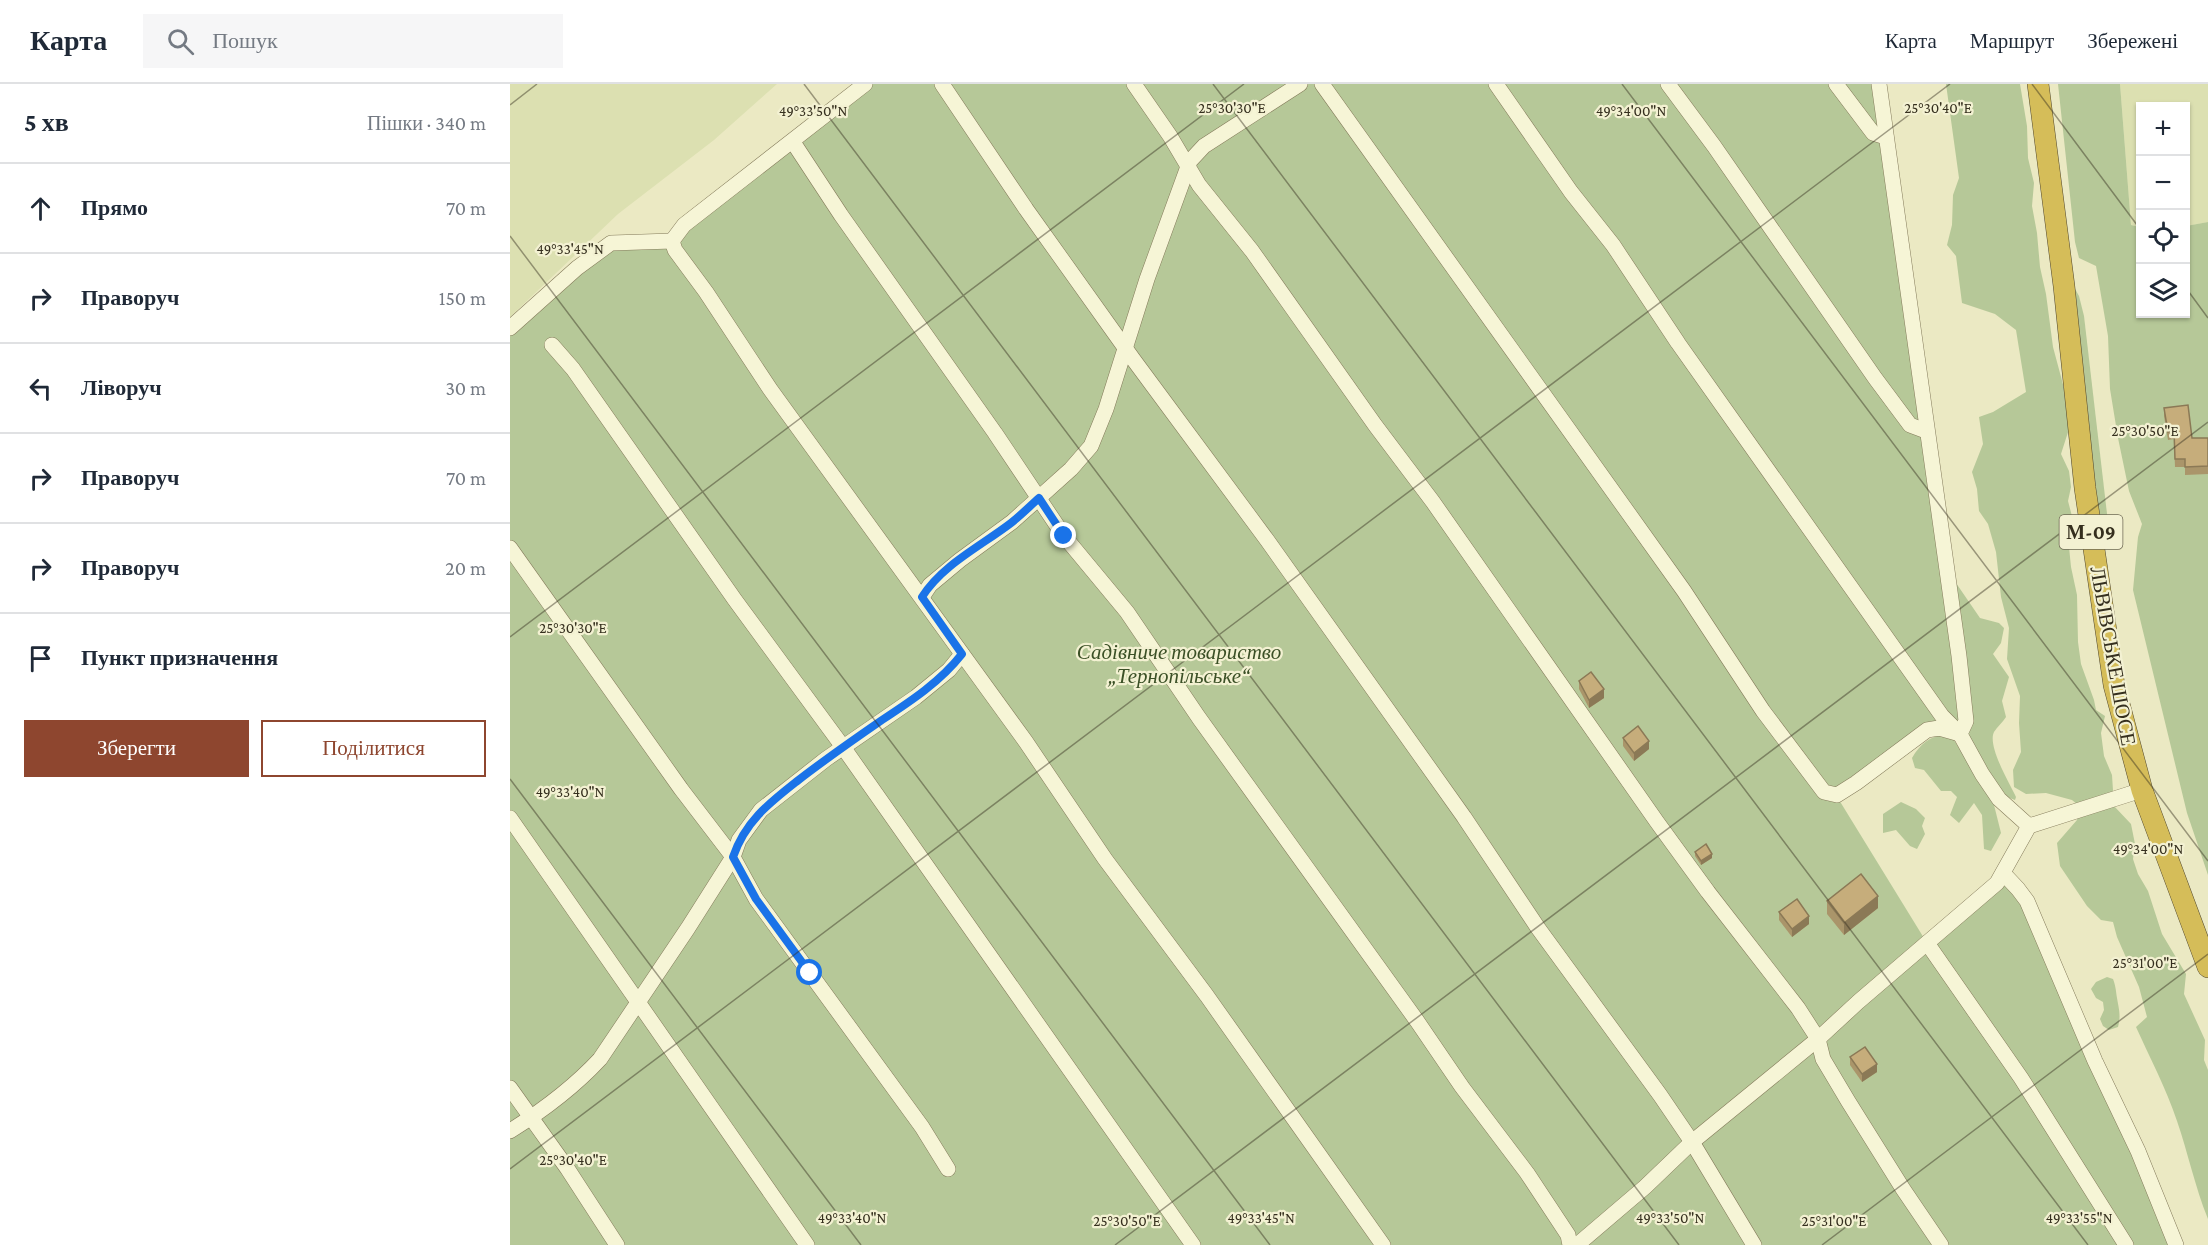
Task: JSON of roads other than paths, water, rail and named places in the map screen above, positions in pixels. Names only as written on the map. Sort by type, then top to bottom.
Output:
[{"type":"highway","name":"ЛЬВІВСЬКЕ ШОСЕ","points":[[2038,84],[2064,286],[2085,488],[2114,685],[2142,790],[2208,967]]},
{"type":"street","points":[[672,241],[684,225],[865,84]]},
{"type":"street","points":[[942,84],[1026,209],[1344,647],[1464,817],[1538,928],[1692,1142],[1754,1245]]},
{"type":"street","points":[[1134,84],[1199,185],[1251,251],[1433,502],[1657,822],[1798,1008],[1818,1039],[1823,1059],[1833,1076],[1903,1189],[1941,1245]]},
{"type":"street","points":[[922,597],[930,585],[1012,522],[1039,498],[1071,469],[1091,446],[1106,409],[1147,279],[1188,166],[1204,146],[1300,84]]},
{"type":"street","points":[[1322,84],[1684,591],[1763,711],[1824,792],[1837,795],[1927,730],[1939,728],[1960,734]]},
{"type":"street","points":[[1496,84],[1571,192],[1613,245],[1678,343],[1942,716],[1960,734],[1999,799],[2029,826]]},
{"type":"street","points":[[1668,84],[1714,146],[1875,378],[1910,425],[1926,431]]},
{"type":"street","points":[[1836,84],[1873,133],[1886,137]]},
{"type":"street","points":[[1879,84],[1959,656],[1966,721],[1960,734]]},
{"type":"street","points":[[793,141],[1064,536],[1127,612],[1462,1087],[1527,1173],[1568,1235],[1570,1245]]},
{"type":"street","points":[[510,328],[577,268],[611,243],[672,241]]},
{"type":"street","points":[[672,241],[675,250],[706,292],[770,389],[1026,742],[1105,859],[1207,996],[1383,1245]]},
{"type":"street","points":[[552,345],[573,369],[735,600],[843,747],[1193,1245]]},
{"type":"street","points":[[510,548],[681,789],[733,857],[756,899],[922,1127],[948,1169]]},
{"type":"street","points":[[510,1131],[531,1118],[585,1075],[600,1059],[733,857],[739,840],[761,810],[843,747],[916,697],[949,670],[962,654]]},
{"type":"street","points":[[1578,1245],[1646,1187],[1692,1142],[1818,1039],[1997,883],[2029,826],[2142,790]]},
{"type":"street","points":[[510,818],[807,1245]]},
{"type":"street","points":[[2002,873],[2027,901],[2095,1061],[2138,1151],[2176,1245]]},
{"type":"street","points":[[1927,943],[2021,1078],[2126,1245]]},
{"type":"street","points":[[510,1088],[567,1168],[617,1245]]},
{"type":"park label","name":"Садівниче товариство „Тернопільське“","points":[[1179,664]]}]
